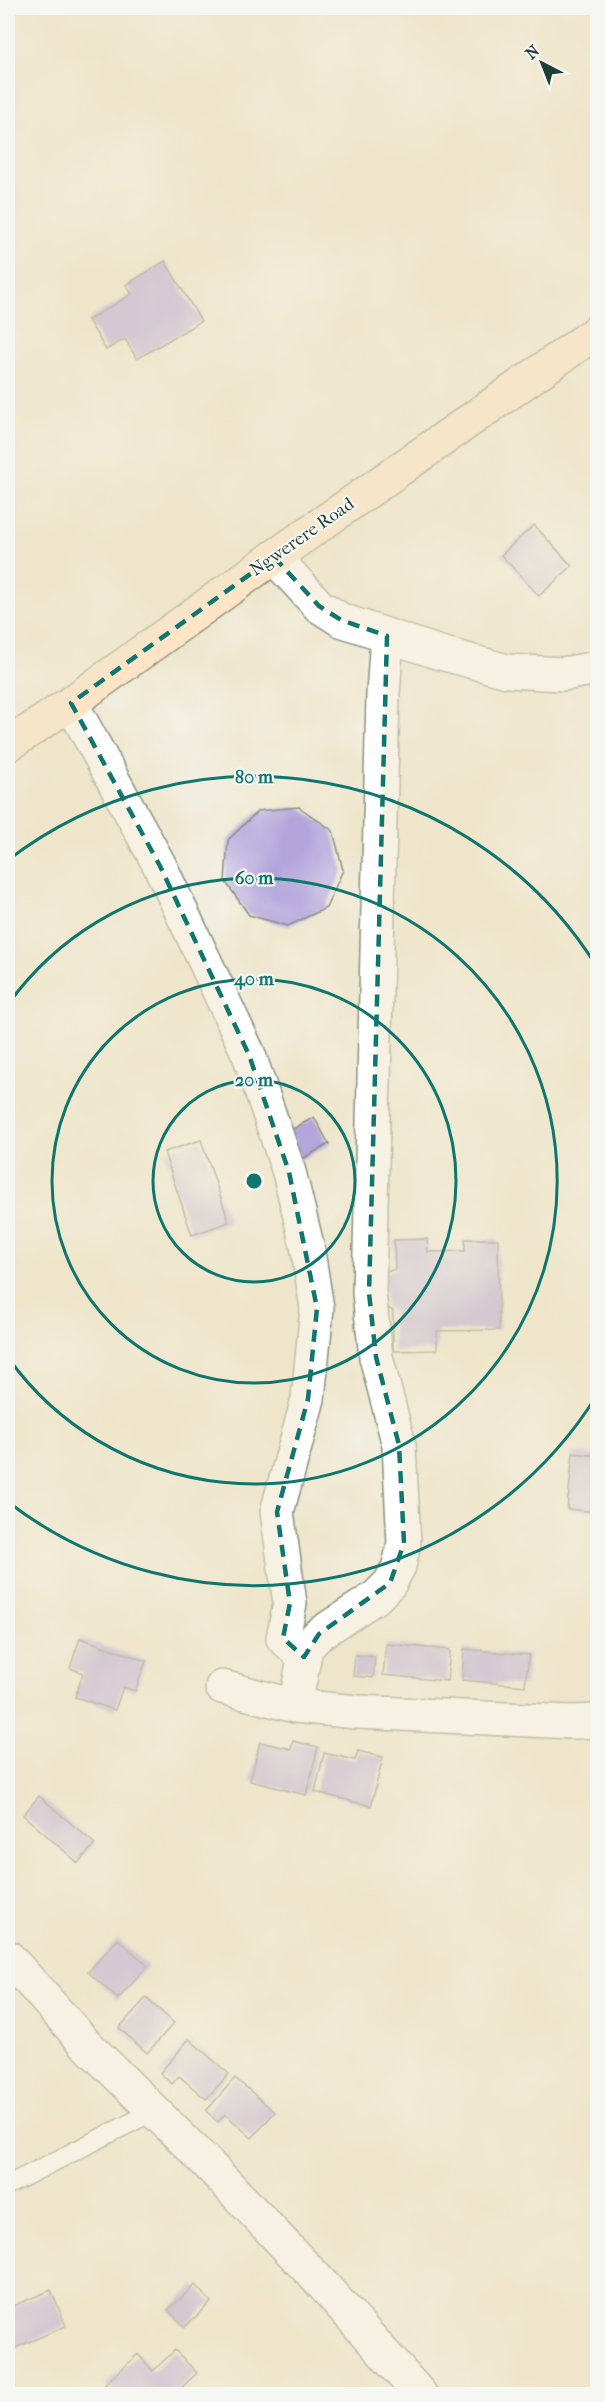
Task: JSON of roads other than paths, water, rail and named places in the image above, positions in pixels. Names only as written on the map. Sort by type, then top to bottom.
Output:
[{"type":"main road","name":"Ngwerere Road","points":[[8,745],[71,703],[274,556],[597,331]]},
{"type":"street","points":[[274,556],[319,606],[342,620],[387,636],[507,671],[563,674],[597,668]]},
{"type":"street","points":[[295,1706],[306,1648],[319,1634],[376,1597],[390,1583],[399,1566],[404,1543],[405,1518],[399,1445],[376,1357],[369,1293],[383,694],[387,636]]},
{"type":"street","points":[[71,703],[160,866],[249,1055],[289,1172],[297,1203],[307,1245],[316,1308],[308,1399],[277,1512],[290,1603],[284,1638],[304,1657]]},
{"type":"street","points":[[222,1687],[295,1706],[465,1717],[597,1721]]},
{"type":"street","points":[[8,1957],[86,2043],[323,2285],[420,2394]]},
{"type":"lane","points":[[8,2185],[153,2111]]}]
